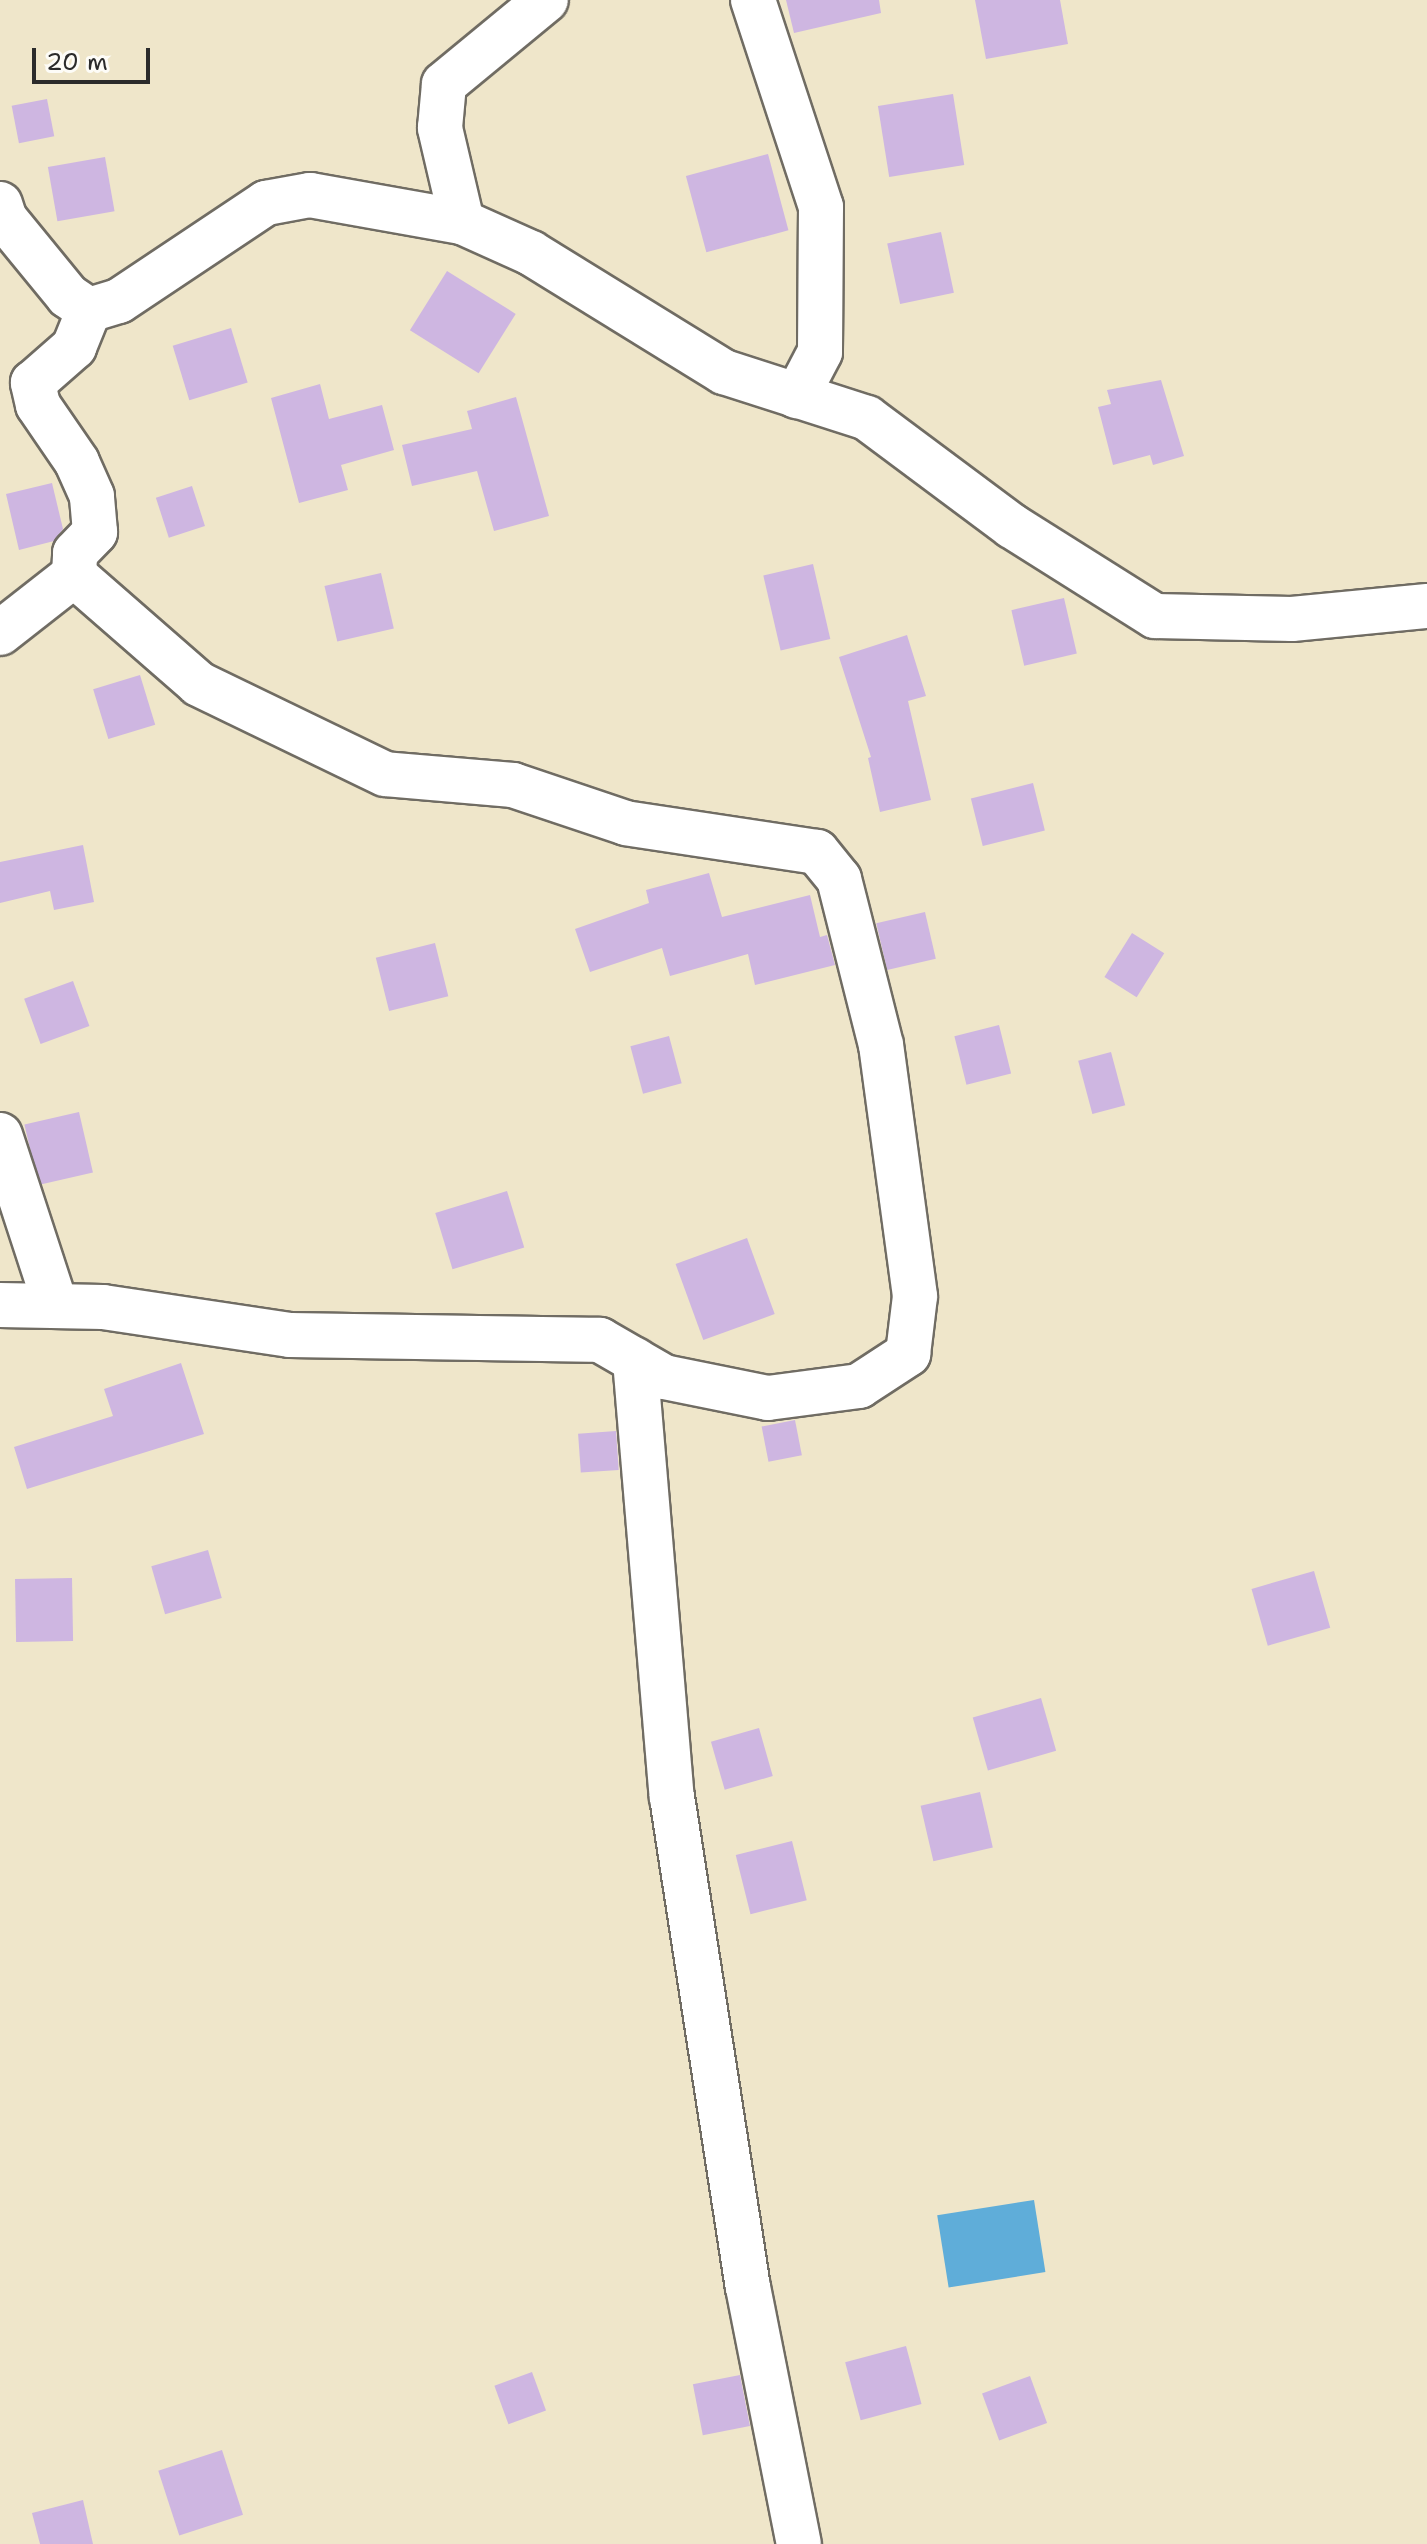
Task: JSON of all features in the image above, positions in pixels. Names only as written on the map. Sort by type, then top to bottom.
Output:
[{"type":"street","points":[[462,222],[440,128],[444,84],[546,0]]},
{"type":"street","points":[[753,0],[821,207],[820,352],[797,396]]},
{"type":"street","points":[[89,310],[119,301],[266,203],[310,195],[462,222],[531,253],[724,372],[867,418],[1012,526],[1155,616],[1292,619],[1427,606]]},
{"type":"street","points":[[0,204],[5,219],[68,296],[89,310]]},
{"type":"street","points":[[0,633],[74,575],[75,553],[95,532],[92,496],[77,462],[38,405],[33,383],[74,347],[89,310]]},
{"type":"street","points":[[0,1305],[103,1307],[290,1335],[600,1340],[664,1377],[768,1398],[859,1386],[908,1354],[915,1296],[881,1045],[839,879],[817,852],[626,823],[513,785],[385,774],[199,684],[74,575]]},
{"type":"street","points":[[0,1135],[56,1306]]},
{"type":"street","points":[[635,1360],[672,1797],[748,2287],[799,2544]]},
{"type":"water","points":[[1034,2200],[1045,2272],[949,2287],[937,2215]]},
{"type":"building","points":[[786,0],[879,0],[881,13],[794,33]]},
{"type":"building","points":[[975,0],[1060,0],[1068,44],[986,59]]},
{"type":"building","points":[[953,94],[964,165],[889,177],[878,106]]},
{"type":"building","points":[[47,99],[54,136],[19,143],[12,106]]},
{"type":"building","points":[[768,154],[788,230],[706,252],[686,176]]},
{"type":"building","points":[[105,157],[115,211],[57,221],[48,167]]},
{"type":"building","points":[[941,232],[954,293],[900,304],[887,243]]},
{"type":"building","points":[[447,271],[516,314],[479,373],[410,330]]},
{"type":"building","points":[[231,328],[248,383],[189,400],[173,346]]},
{"type":"building","points":[[1161,380],[1184,456],[1153,465],[1150,455],[1113,465],[1098,407],[1111,404],[1107,390]]},
{"type":"building","points":[[320,384],[329,419],[382,405],[394,450],[341,465],[348,490],[299,503],[271,398]]},
{"type":"building","points":[[516,397],[549,516],[494,531],[477,471],[412,486],[402,445],[472,429],[467,411]]},
{"type":"building","points":[[52,483],[63,529],[54,541],[19,550],[6,494]]},
{"type":"building","points":[[192,486],[205,526],[169,538],[156,498]]},
{"type":"building","points":[[813,564],[830,639],[781,650],[763,575]]},
{"type":"building","points":[[381,573],[394,629],[337,642],[324,586]]},
{"type":"building","points":[[1064,598],[1077,654],[1024,666],[1011,610]]},
{"type":"building","points":[[907,635],[926,696],[908,701],[931,800],[880,812],[868,758],[871,757],[839,657]]},
{"type":"building","points":[[140,675],[155,725],[108,739],[93,689]]},
{"type":"building","points":[[1033,783],[1045,831],[983,846],[971,798]]},
{"type":"building","points":[[83,845],[94,902],[54,910],[50,891],[0,903],[0,862]]},
{"type":"building","points":[[709,873],[722,917],[810,895],[820,937],[827,935],[835,965],[755,985],[748,954],[670,976],[662,948],[590,972],[575,929],[649,903],[646,890]]},
{"type":"building","points":[[925,912],[936,959],[887,970],[876,923]]},
{"type":"building","points":[[1132,933],[1164,953],[1137,997],[1104,977]]},
{"type":"building","points":[[435,943],[448,996],[389,1011],[376,958]]},
{"type":"building","points":[[73,981],[89,1026],[41,1044],[24,999]]},
{"type":"building","points":[[999,1025],[1011,1074],[966,1085],[954,1036]]},
{"type":"building","points":[[669,1036],[682,1083],[643,1094],[630,1046]]},
{"type":"building","points":[[1111,1052],[1125,1105],[1092,1114],[1078,1061]]},
{"type":"building","points":[[79,1112],[93,1172],[38,1185],[24,1125]]},
{"type":"building","points":[[507,1191],[524,1247],[453,1269],[435,1213]]},
{"type":"building","points":[[747,1238],[775,1314],[703,1340],[676,1264]]},
{"type":"building","points":[[181,1363],[204,1434],[27,1489],[14,1447],[113,1416],[104,1389]]},
{"type":"building","points":[[795,1420],[802,1455],[768,1462],[762,1426]]},
{"type":"building","points":[[616,1431],[619,1470],[581,1473],[578,1434]]},
{"type":"building","points":[[208,1550],[222,1598],[165,1614],[151,1566]]},
{"type":"building","points":[[1314,1571],[1330,1628],[1268,1646],[1252,1589]]},
{"type":"building","points":[[72,1578],[73,1641],[16,1642],[15,1579]]},
{"type":"building","points":[[1041,1698],[1056,1751],[988,1770],[973,1718]]},
{"type":"building","points":[[759,1728],[773,1776],[725,1790],[711,1742]]},
{"type":"building","points":[[980,1792],[993,1848],[933,1861],[921,1806]]},
{"type":"building","points":[[792,1841],[807,1900],[750,1914],[736,1855]]},
{"type":"building","points":[[906,2346],[922,2404],[861,2420],[845,2362]]},
{"type":"building","points":[[532,2372],[546,2411],[508,2424],[494,2386]]},
{"type":"building","points":[[740,2375],[750,2426],[703,2435],[693,2384]]},
{"type":"building","points":[[1030,2376],[1047,2423],[999,2440],[982,2393]]},
{"type":"building","points":[[222,2450],[243,2515],[179,2535],[158,2471]]},
{"type":"building","points":[[83,2500],[93,2544],[40,2544],[32,2513]]}]
